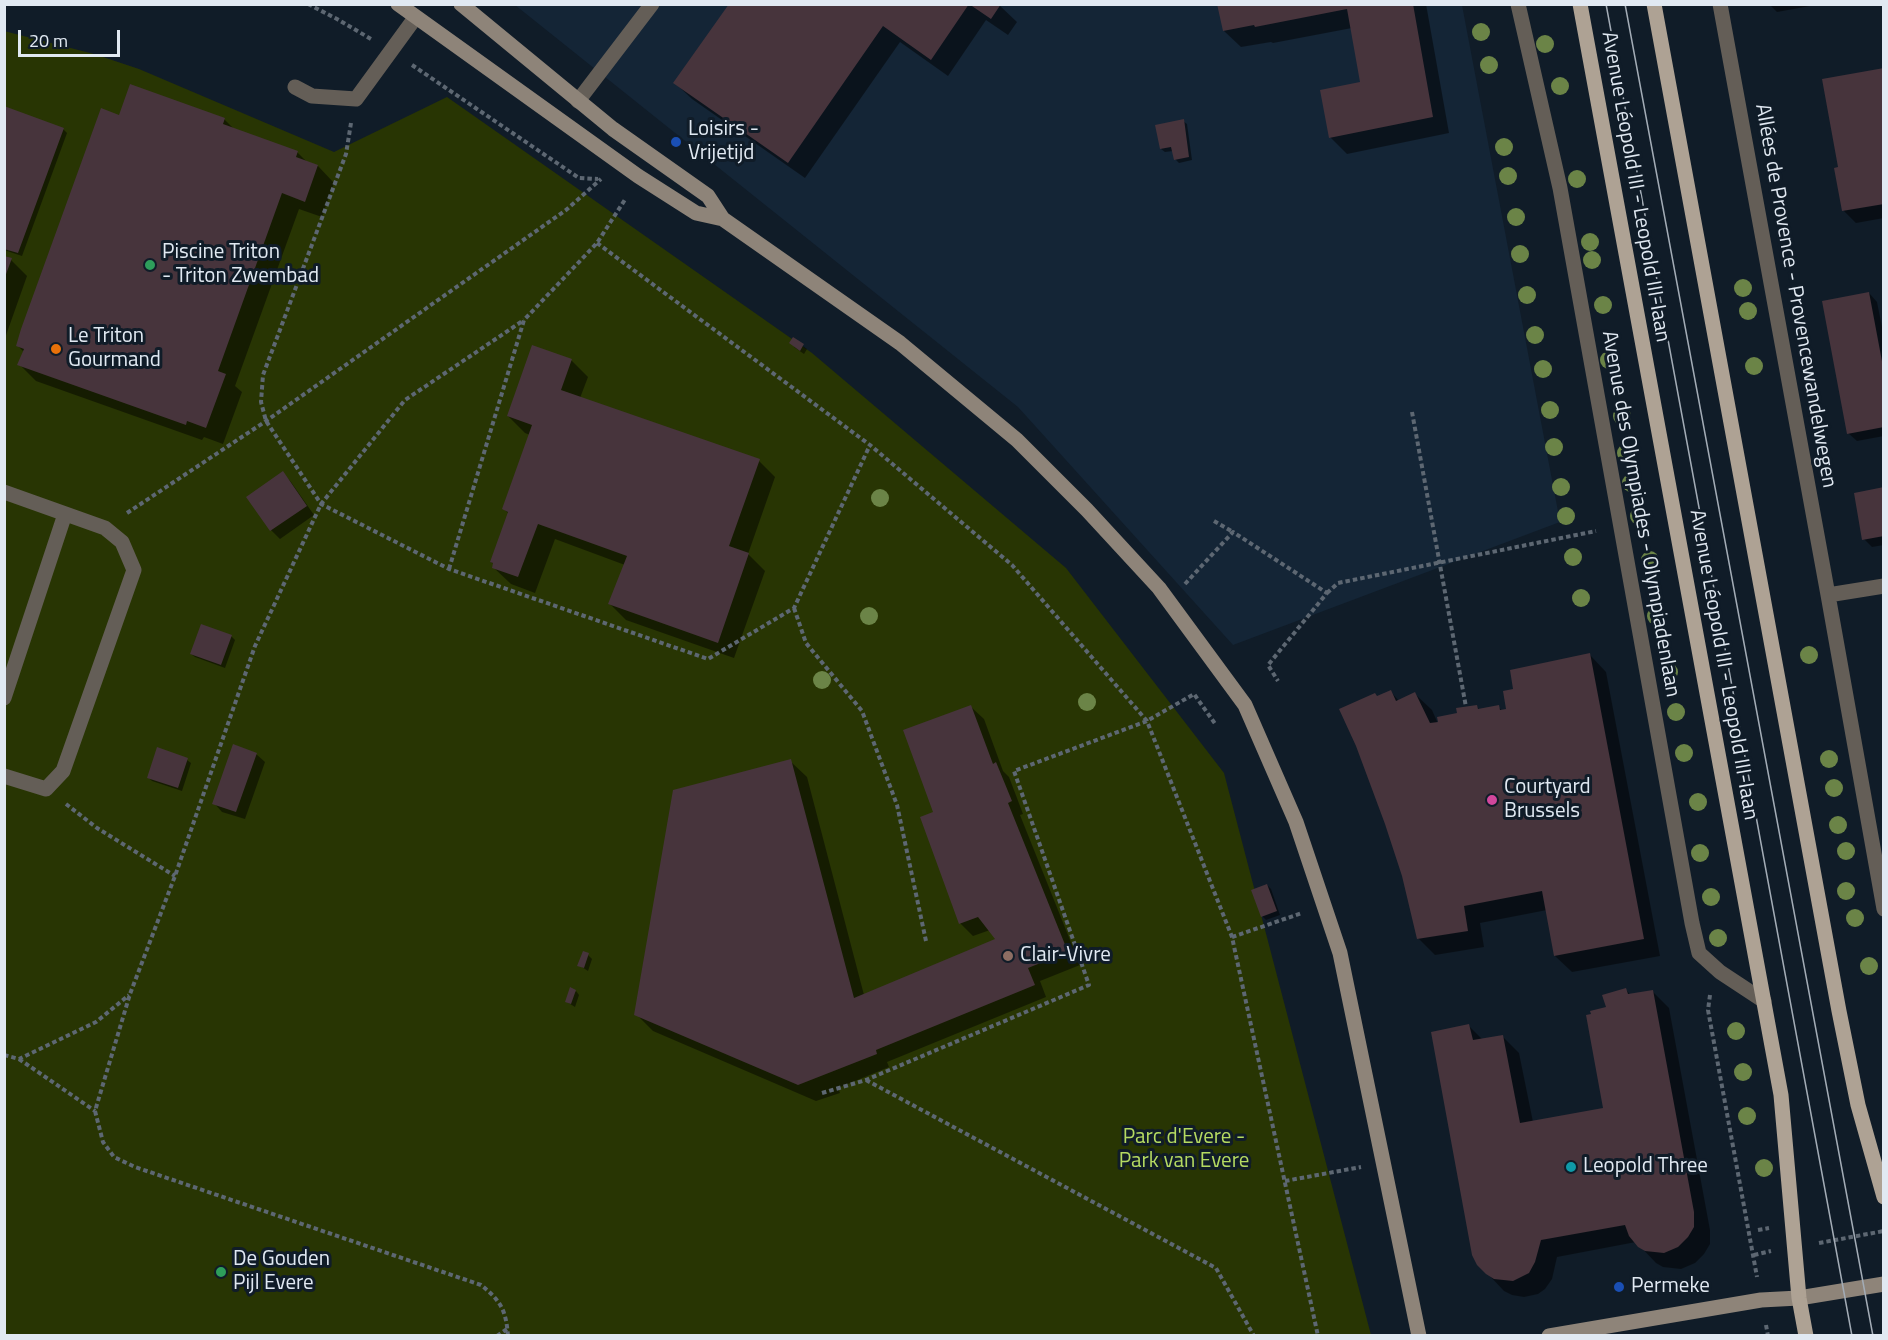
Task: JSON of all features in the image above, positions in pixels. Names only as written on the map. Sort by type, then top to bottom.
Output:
[{"type":"main road","name":"Avenue Léopold III - Leopold III-laan","points":[[1580,4],[1781,1095],[1799,1298],[1806,1335]]},
{"type":"main road","points":[[1653,4],[1839,1011],[1858,1105],[1884,1197]]},
{"type":"street","points":[[398,4],[638,176],[696,213],[723,219]]},
{"type":"street","points":[[461,4],[613,129],[708,196],[723,219],[900,343],[1017,440],[1087,510],[1169,601],[1245,705],[1296,822],[1340,953],[1419,1335]]},
{"type":"street","points":[[578,101],[651,4]]},
{"type":"street","name":"Avenue des Olympiades - Olympiadenlaan","points":[[1518,4],[1560,188],[1699,953],[1720,972],[1764,1001]]},
{"type":"street","name":"Allées de Provence - Provencewandelwegen","points":[[1720,4],[1884,909]]},
{"type":"street","points":[[295,87],[312,96],[356,99],[415,18]]},
{"type":"street","points":[[4,492],[105,528],[122,542],[134,570],[63,771],[46,789],[4,776]]},
{"type":"street","points":[[4,698],[65,514]]},
{"type":"street","points":[[1828,595],[1884,586]]},
{"type":"street","points":[[1549,1335],[1761,1300],[1799,1298],[1884,1284]]},
{"type":"path","points":[[308,4],[392,51],[579,178],[638,176]]},
{"type":"path","points":[[356,99],[346,154],[263,375],[261,402],[266,421],[321,504],[449,569],[708,659],[794,608],[870,445]]},
{"type":"path","points":[[105,528],[266,421],[566,210],[602,179]]},
{"type":"path","points":[[508,1335],[503,1306],[481,1285],[135,1167],[114,1157],[103,1142],[95,1111],[130,994],[175,876],[255,646],[321,504],[405,400],[524,320],[597,243],[627,197]]},
{"type":"path","points":[[597,243],[870,445],[1012,565],[1147,721],[1232,937],[1318,1335]]},
{"type":"path","points":[[449,569],[524,320]]},
{"type":"path","points":[[1413,412],[1466,707]]},
{"type":"path","points":[[1215,520],[1328,593]]},
{"type":"path","points":[[1278,681],[1268,665],[1338,583],[1622,526]]},
{"type":"path","points":[[1169,601],[1233,532]]},
{"type":"path","points":[[794,608],[806,643],[862,711],[897,805],[926,941]]},
{"type":"path","points":[[822,1093],[866,1080],[1089,984],[1014,771],[1147,721],[1194,694],[1216,725]]},
{"type":"path","points":[[46,789],[97,828],[175,876]]},
{"type":"path","points":[[1232,937],[1324,906]]},
{"type":"path","points":[[1720,972],[1711,985],[1708,1010],[1754,1255]]},
{"type":"path","points":[[19,1059],[96,1022],[130,994]]},
{"type":"path","points":[[4,1055],[19,1059],[95,1111]]},
{"type":"path","points":[[866,1080],[1216,1268],[1254,1335]]},
{"type":"path","points":[[1285,1181],[1384,1162]]},
{"type":"path","points":[[497,1335],[507,1329]]},
{"type":"shaded area","points":[[515,5],[1462,5],[1560,522],[1233,645],[1018,407]]},
{"type":"green space","name":"Parc d'Evere - Park van Evere","points":[[4,31],[94,54],[139,69],[334,152],[447,97],[812,353],[1066,568],[1224,773],[1371,1335],[5,1335]]},
{"type":"building","points":[[729,4],[969,4],[931,60],[883,26],[788,163],[673,83]]},
{"type":"building","points":[[969,4],[1001,4],[991,19]]},
{"type":"building","points":[[1217,4],[1413,4],[1433,117],[1329,138],[1320,90],[1360,82],[1347,9],[1223,31]]},
{"type":"building","points":[[1884,68],[1884,204],[1842,211],[1834,168],[1838,167],[1822,79]]},
{"type":"building","name":"Piscine Triton - Triton Zwembad","points":[[130,84],[225,118],[223,124],[298,151],[296,157],[318,165],[305,202],[282,193],[218,371],[226,374],[206,428],[187,421],[186,425],[17,365],[24,349],[16,346],[21,329],[101,108],[119,115]]},
{"type":"building","points":[[4,106],[64,128],[18,253],[4,249]]},
{"type":"building","points":[[1184,119],[1189,157],[1174,160],[1171,147],[1160,149],[1155,125]]},
{"type":"building","points":[[4,256],[12,258],[5,277],[4,277]]},
{"type":"building","points":[[1869,292],[1884,372],[1884,427],[1847,434],[1822,301]]},
{"type":"building","points":[[793,337],[804,344],[800,351],[789,343]]},
{"type":"building","points":[[532,345],[572,359],[561,390],[760,459],[729,546],[749,553],[718,643],[608,604],[627,556],[538,524],[518,577],[492,568],[493,563],[490,562],[508,512],[502,509],[532,425],[507,416]]},
{"type":"building","points":[[283,471],[307,506],[270,531],[246,497]]},
{"type":"building","points":[[1884,487],[1884,536],[1862,540],[1854,493]]},
{"type":"building","points":[[201,624],[232,635],[221,665],[190,654]]},
{"type":"building","points":[[1590,653],[1644,939],[1554,956],[1542,891],[1464,906],[1468,931],[1417,939],[1402,876],[1385,824],[1356,746],[1339,709],[1375,693],[1377,696],[1391,690],[1396,701],[1415,692],[1430,723],[1438,722],[1437,717],[1457,713],[1456,708],[1477,705],[1478,709],[1499,705],[1500,710],[1506,709],[1503,691],[1513,689],[1510,670]]},
{"type":"building","points":[[971,705],[993,764],[996,762],[1012,801],[1008,803],[1068,952],[1028,968],[1035,985],[876,1050],[877,1054],[798,1085],[634,1015],[673,790],[791,759],[854,998],[995,939],[978,917],[959,924],[920,817],[933,812],[903,730]]},
{"type":"building","points":[[233,744],[257,753],[236,812],[212,804]]},
{"type":"building","points":[[157,747],[188,758],[178,788],[147,778]]},
{"type":"building","points":[[1267,884],[1277,911],[1261,917],[1251,890]]},
{"type":"building","points":[[583,951],[589,953],[584,968],[577,966]]},
{"type":"building","points":[[570,987],[576,990],[571,1004],[565,1002]]},
{"type":"building","name":"Leopold Three","points":[[1626,988],[1628,994],[1653,990],[1694,1212],[1694,1227],[1678,1247],[1664,1253],[1645,1251],[1638,1247],[1629,1236],[1625,1225],[1541,1240],[1535,1262],[1529,1273],[1513,1281],[1494,1279],[1477,1265],[1472,1255],[1431,1032],[1469,1024],[1473,1040],[1503,1035],[1520,1123],[1603,1108],[1586,1015],[1591,1014],[1590,1011],[1606,1007],[1602,995]]},
{"type":"tram line","points":[[1606,4],[1852,1336]]},
{"type":"tram line","points":[[1625,4],[1873,1336]]},
{"type":"place","name":"Loisirs - Vrijetijd","points":[[676,142]]},
{"type":"place","name":"Piscine Triton - Triton Zwembad","points":[[150,265]]},
{"type":"place","name":"Le Triton Gourmand","points":[[56,349]]},
{"type":"place","name":"Courtyard Brussels","points":[[1492,800]]},
{"type":"place","name":"Clair-Vivre","points":[[1008,956]]},
{"type":"place","name":"Leopold Three","points":[[1571,1167]]},
{"type":"place","name":"De Gouden Pijl Evere","points":[[221,1272]]},
{"type":"place","name":"Permeke","points":[[1619,1287]]}]
